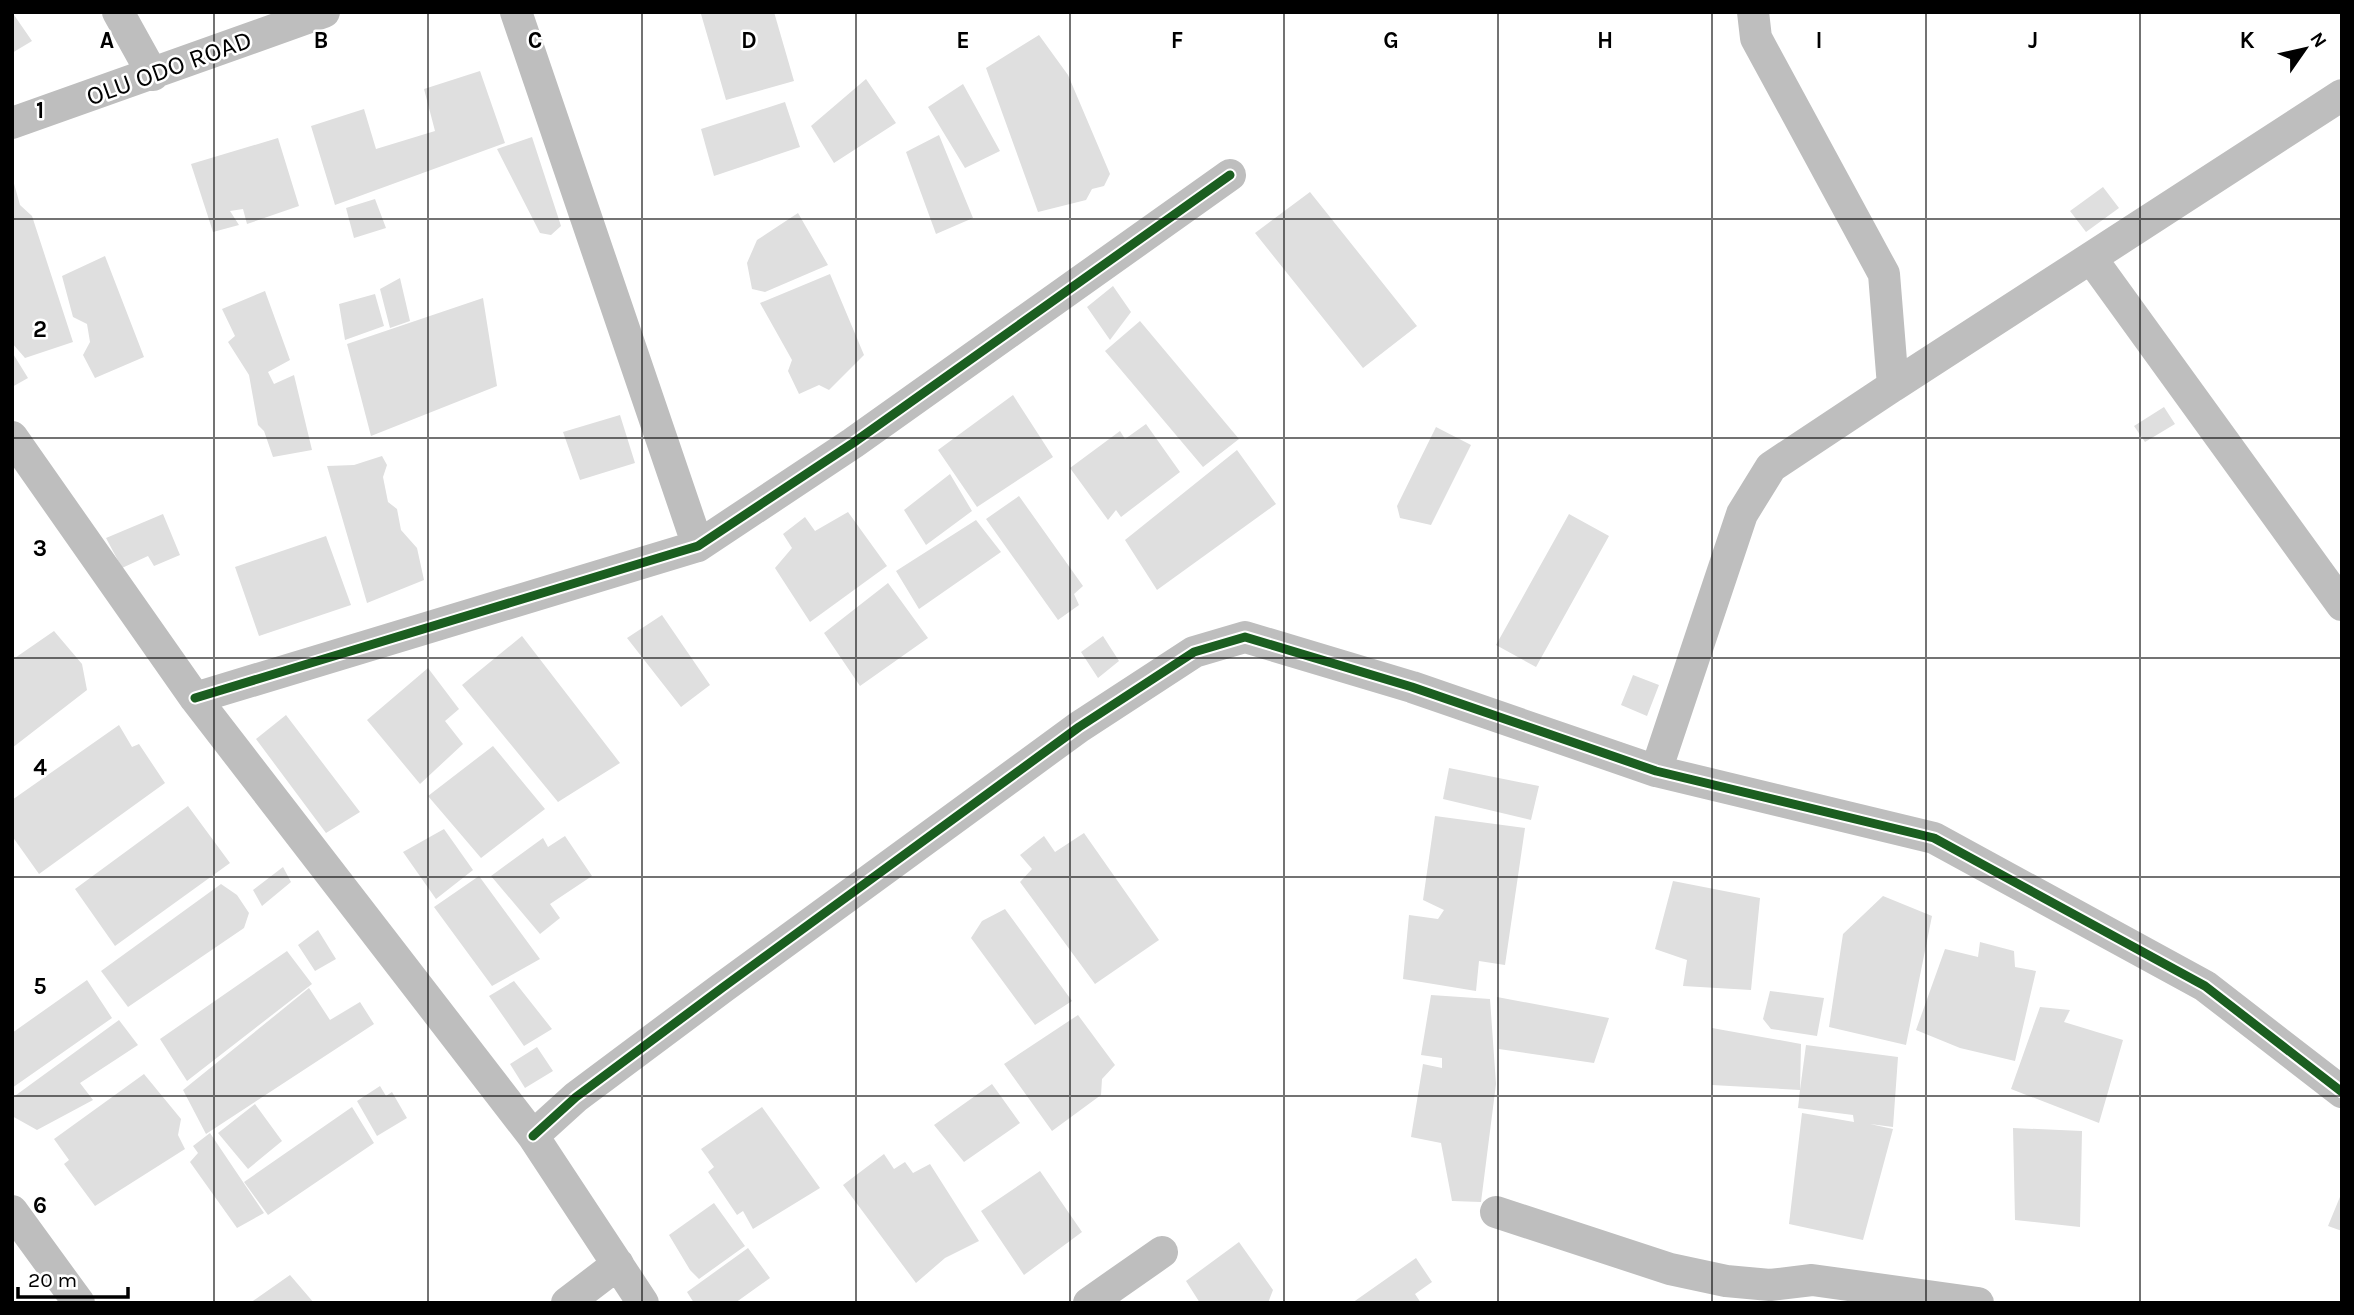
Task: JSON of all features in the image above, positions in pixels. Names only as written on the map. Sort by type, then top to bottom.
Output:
[{"type":"street","points":[[118,12],[153,75]]},
{"type":"street","name":"OLU ODO ROAD","points":[[12,123],[324,12]]},
{"type":"street","points":[[516,12],[698,546]]},
{"type":"street","points":[[1753,12],[1756,38],[1884,274],[1893,386]]},
{"type":"street","points":[[1656,771],[1742,513],[1771,467],[2342,95]]},
{"type":"street","points":[[195,698],[698,546],[853,443],[1230,175]]},
{"type":"street","points":[[2091,258],[2342,605]]},
{"type":"street","points":[[12,437],[195,698],[533,1136],[643,1303]]},
{"type":"street","points":[[533,1136],[576,1097],[1079,727],[1194,652],[1245,637],[1412,687],[1656,771],[1934,838],[2205,986],[2342,1092]]},
{"type":"street","points":[[12,1211],[79,1303]]},
{"type":"street","points":[[1496,1212],[1670,1269],[1727,1281],[1770,1285],[1812,1280],[1978,1303]]},
{"type":"street","points":[[1089,1303],[1162,1252]]},
{"type":"street","points":[[567,1303],[618,1264]]},
{"type":"building","points":[[12,12],[32,41],[12,53]]},
{"type":"building","points":[[774,12],[794,81],[726,100],[701,14]]},
{"type":"building","points":[[1039,35],[1068,75],[1110,174],[1104,186],[1092,189],[1086,200],[1038,212],[986,68]]},
{"type":"building","points":[[480,71],[505,143],[335,205],[311,126],[364,109],[376,149],[435,131],[424,89]]},
{"type":"building","points":[[866,79],[896,123],[834,163],[811,126]]},
{"type":"building","points":[[963,84],[1000,151],[965,168],[928,107]]},
{"type":"building","points":[[785,102],[800,147],[714,176],[701,129]]},
{"type":"building","points":[[939,135],[973,218],[936,234],[906,152]]},
{"type":"building","points":[[532,137],[561,226],[551,235],[540,233],[497,149]]},
{"type":"building","points":[[278,138],[299,206],[247,224],[243,209],[230,211],[239,225],[213,232],[191,164]]},
{"type":"building","points":[[13,180],[20,205],[32,216],[73,342],[25,358],[12,343]]},
{"type":"building","points":[[2103,187],[2119,208],[2086,232],[2070,211]]},
{"type":"building","points":[[1310,192],[1417,326],[1363,368],[1255,233]]},
{"type":"building","points":[[375,199],[386,228],[354,238],[346,208]]},
{"type":"building","points":[[798,213],[828,265],[765,292],[752,289],[747,263],[757,240]]},
{"type":"building","points":[[105,256],[144,357],[95,378],[83,355],[90,342],[87,324],[73,317],[62,276]]},
{"type":"building","points":[[830,274],[864,355],[829,390],[819,385],[799,394],[788,371],[792,360],[760,303]]},
{"type":"building","points":[[400,278],[410,321],[390,328],[380,289]]},
{"type":"building","points":[[1113,286],[1131,312],[1110,340],[1087,307]]},
{"type":"building","points":[[265,291],[290,360],[268,372],[274,384],[294,375],[312,450],[273,457],[264,431],[258,425],[249,375],[228,342],[235,336],[222,309]]},
{"type":"building","points":[[375,294],[384,326],[345,340],[339,304]]},
{"type":"building","points":[[483,298],[497,386],[371,436],[347,344]]},
{"type":"building","points":[[1140,321],[1239,439],[1203,467],[1105,351]]},
{"type":"building","points":[[12,352],[28,378],[12,387]]},
{"type":"building","points":[[1013,395],[1053,457],[977,507],[938,450]]},
{"type":"building","points":[[2164,407],[2175,424],[2145,442],[2134,426]]},
{"type":"building","points":[[620,415],[635,463],[580,480],[563,432]]},
{"type":"building","points":[[1146,424],[1180,472],[1121,517],[1116,510],[1108,520],[1070,468],[1120,431],[1125,439]]},
{"type":"building","points":[[1436,427],[1471,445],[1431,525],[1400,518],[1397,506]]},
{"type":"building","points":[[1237,450],[1276,504],[1157,590],[1125,540]]},
{"type":"building","points":[[382,456],[387,465],[383,477],[388,502],[397,509],[401,530],[417,548],[424,580],[367,603],[327,466],[354,465]]},
{"type":"building","points":[[950,474],[972,511],[926,545],[904,510]]},
{"type":"building","points":[[1019,496],[1083,586],[1074,594],[1079,605],[1058,620],[986,519]]},
{"type":"building","points":[[848,512],[887,566],[810,622],[775,568],[792,548],[783,534],[805,517],[815,531]]},
{"type":"building","points":[[163,514],[180,555],[154,566],[148,556],[122,568],[106,538]]},
{"type":"building","points":[[1569,514],[1609,536],[1536,667],[1496,645]]},
{"type":"building","points":[[976,520],[1001,552],[919,609],[896,571]]},
{"type":"building","points":[[326,536],[351,605],[259,636],[235,567]]},
{"type":"building","points":[[888,583],[928,638],[860,686],[824,633]]},
{"type":"building","points":[[662,615],[710,685],[681,707],[627,638]]},
{"type":"building","points":[[54,631],[82,664],[87,690],[12,748],[12,660]]},
{"type":"building","points":[[522,636],[620,763],[558,802],[462,685]]},
{"type":"building","points":[[1103,636],[1119,661],[1098,678],[1081,652]]},
{"type":"building","points":[[428,668],[459,709],[445,721],[463,744],[420,784],[367,720]]},
{"type":"building","points":[[1633,675],[1659,685],[1647,716],[1621,705]]},
{"type":"building","points":[[286,715],[360,812],[326,833],[256,739]]},
{"type":"building","points":[[119,725],[132,747],[139,744],[165,783],[39,874],[12,836],[12,800]]},
{"type":"building","points":[[493,746],[545,809],[481,858],[428,796]]},
{"type":"building","points":[[1449,768],[1539,786],[1531,820],[1443,799]]},
{"type":"building","points":[[188,806],[230,863],[115,946],[75,889]]},
{"type":"building","points":[[1435,816],[1525,828],[1505,965],[1479,961],[1476,991],[1403,979],[1409,915],[1438,919],[1444,910],[1423,900]]},
{"type":"building","points":[[444,829],[473,870],[436,899],[403,852]]},
{"type":"building","points":[[1084,833],[1159,940],[1095,984],[1020,882],[1032,869],[1020,855],[1044,836],[1055,852]]},
{"type":"building","points":[[565,836],[592,876],[550,904],[560,918],[540,934],[491,876],[543,838],[548,847]]},
{"type":"building","points":[[283,867],[291,882],[262,906],[253,890]]},
{"type":"building","points":[[479,876],[540,959],[492,986],[434,907]]},
{"type":"building","points":[[1673,881],[1760,898],[1751,990],[1683,986],[1687,960],[1655,949]]},
{"type":"building","points":[[221,884],[237,895],[249,913],[244,928],[128,1007],[101,971]]},
{"type":"building","points":[[1883,896],[1932,916],[1906,1045],[1829,1027],[1843,934]]},
{"type":"building","points":[[1005,909],[1072,1001],[1035,1025],[971,938],[982,921]]},
{"type":"building","points":[[318,930],[336,959],[315,971],[298,945]]},
{"type":"building","points":[[1980,942],[2014,951],[2015,967],[2036,971],[2015,1061],[1960,1048],[1916,1030],[1945,949],[1978,957]]},
{"type":"building","points":[[287,951],[312,984],[187,1081],[160,1039]]},
{"type":"building","points":[[87,980],[112,1018],[12,1088],[12,1033]]},
{"type":"building","points":[[514,981],[552,1029],[524,1046],[489,996]]},
{"type":"building","points":[[309,988],[330,1020],[360,1002],[374,1024],[206,1134],[183,1090]]},
{"type":"building","points":[[1770,991],[1824,998],[1817,1036],[1771,1029],[1763,1019]]},
{"type":"building","points":[[1431,995],[1490,999],[1496,1084],[1481,1202],[1452,1201],[1441,1143],[1411,1137],[1423,1064],[1442,1068],[1442,1058],[1421,1055]]},
{"type":"building","points":[[1497,997],[1609,1018],[1594,1063],[1499,1049]]},
{"type":"building","points":[[2040,1007],[2070,1010],[2064,1022],[2123,1040],[2099,1123],[2011,1089]]},
{"type":"building","points":[[1078,1015],[1115,1065],[1102,1079],[1101,1095],[1052,1131],[1004,1064]]},
{"type":"building","points":[[119,1020],[138,1045],[80,1083],[93,1100],[37,1130],[12,1116],[12,1098]]},
{"type":"building","points":[[1712,1028],[1801,1044],[1800,1090],[1712,1085]]},
{"type":"building","points":[[1806,1045],[1898,1057],[1893,1127],[1870,1124],[1893,1129],[1863,1240],[1789,1224],[1802,1113],[1854,1122],[1853,1115],[1798,1108]]},
{"type":"building","points":[[537,1047],[553,1071],[525,1088],[510,1064]]},
{"type":"building","points":[[144,1074],[181,1119],[178,1135],[185,1149],[95,1206],[64,1164],[69,1160],[54,1139]]},
{"type":"building","points":[[992,1084],[1020,1123],[964,1162],[934,1125]]},
{"type":"building","points":[[380,1086],[386,1096],[392,1092],[407,1118],[377,1136],[357,1101]]},
{"type":"building","points":[[255,1104],[282,1141],[248,1169],[218,1133]]},
{"type":"building","points":[[352,1107],[374,1143],[268,1215],[244,1182]]},
{"type":"building","points":[[762,1107],[820,1188],[753,1229],[743,1211],[737,1215],[708,1172],[714,1167],[701,1149]]},
{"type":"building","points":[[2013,1128],[2082,1131],[2080,1227],[2015,1220]]},
{"type":"building","points":[[210,1133],[264,1213],[237,1228],[190,1162],[198,1153],[193,1146]]},
{"type":"building","points":[[884,1154],[894,1169],[905,1162],[913,1173],[930,1164],[979,1241],[945,1258],[916,1283],[843,1185]]},
{"type":"building","points":[[1040,1171],[1082,1232],[1024,1275],[981,1211]]},
{"type":"building","points":[[2342,1192],[2342,1231],[2328,1226]]},
{"type":"building","points":[[714,1203],[745,1246],[699,1279],[690,1270],[669,1235]]},
{"type":"building","points":[[1239,1242],[1273,1290],[1268,1303],[1200,1303],[1186,1281]]},
{"type":"building","points":[[748,1248],[770,1278],[735,1303],[694,1303],[687,1292]]},
{"type":"building","points":[[1416,1258],[1432,1282],[1415,1294],[1421,1303],[1352,1303]]},
{"type":"building","points":[[290,1275],[314,1303],[250,1303]]},
{"type":"cycle path","points":[[195,698],[698,546],[853,443],[1230,175]]},
{"type":"cycle path","points":[[533,1136],[576,1097],[1079,727],[1194,652],[1245,637],[1412,687],[1656,771],[1934,838],[2205,986],[2342,1092]]}]
